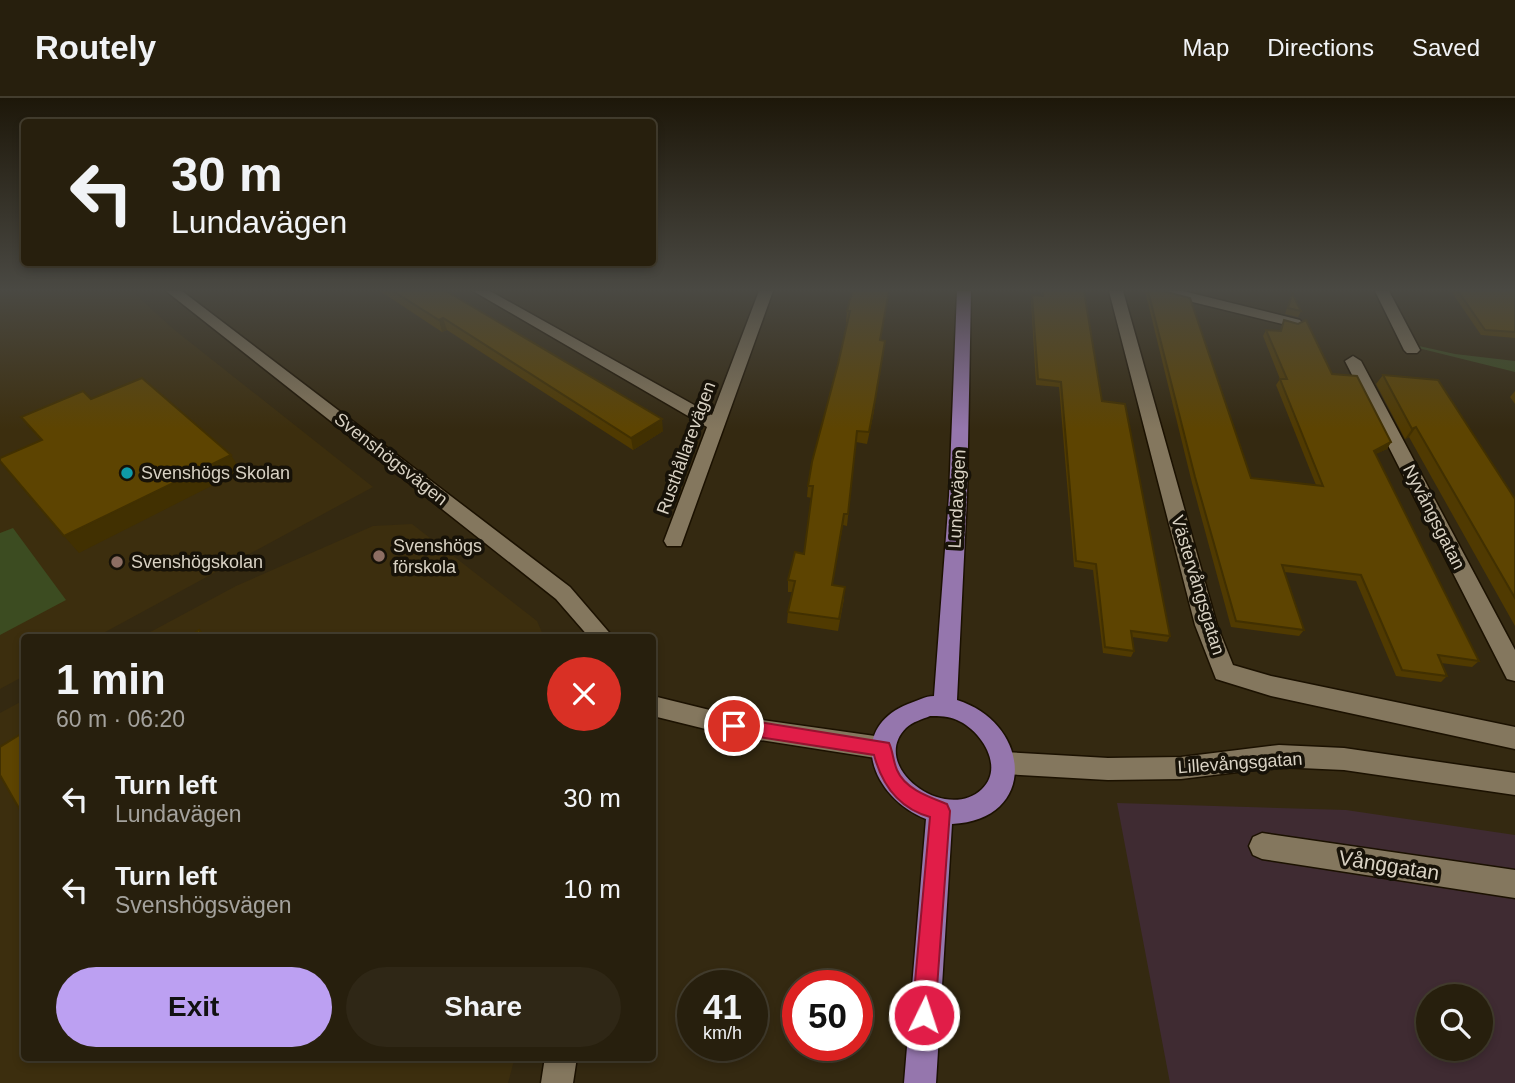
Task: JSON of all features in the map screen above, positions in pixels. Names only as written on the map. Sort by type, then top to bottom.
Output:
[{"type":"main road","name":"Lundavägen","points":[[945,706],[958,496],[963,337]]},
{"type":"main road","points":[[929,706],[945,706],[970,715],[992,732],[1004,763],[1002,780],[994,795],[979,806],[960,811],[940,811],[924,806],[898,788],[889,775],[882,748],[891,724],[902,715],[929,706]]},
{"type":"main road","points":[[920,1083],[940,811]]},
{"type":"street","name":"Svenshögsvägen","points":[[232,337],[563,593],[599,634]]},
{"type":"street","points":[[561,337],[716,425]]},
{"type":"street","name":"Rusthållarevägen","points":[[674,541],[749,337]]},
{"type":"street","name":"Västervångsgatan","points":[[1128,337],[1206,625],[1224,672],[1271,686],[1515,738]]},
{"type":"street","points":[[1405,337],[1412,350]]},
{"type":"street","name":"Nyvångsgatan","points":[[1353,361],[1515,672]]},
{"type":"street","points":[[656,707],[734,726],[882,748]]},
{"type":"street","name":"Lillevångsgatan","points":[[1004,763],[1108,769],[1181,768],[1292,757],[1344,759],[1515,784]]},
{"type":"street","name":"Vånggatan","points":[[1262,846],[1515,884]]},
{"type":"street","points":[[557,1083],[560,1061]]},
{"type":"shaded area","name":"Svenshögskolan","points":[[0,337],[183,337],[373,487],[102,634],[21,634],[21,678],[0,689]]},
{"type":"shaded area","name":"Svenshögs förskola","points":[[412,524],[537,621],[543,634],[147,634],[236,586],[373,526]]},
{"type":"shaded area","points":[[21,702],[21,1061],[514,1061],[508,1083],[0,1083],[0,713]]},
{"type":"shaded area","points":[[1117,803],[1346,810],[1515,835],[1515,1083],[1170,1083]]},
{"type":"green space","points":[[1419,346],[1455,354],[1515,361],[1515,372],[1418,348]]},
{"type":"green space","points":[[13,528],[66,600],[0,635],[0,533]]},
{"type":"building","points":[[473,337],[524,337],[662,419],[631,438]]},
{"type":"building","points":[[844,337],[881,337],[880,340],[885,341],[869,432],[857,431],[848,514],[844,514],[832,585],[845,587],[839,619],[788,612],[795,581],[788,580],[795,552],[804,554],[813,486],[808,486],[812,462]]},
{"type":"building","points":[[1035,337],[1092,337],[1102,401],[1125,404],[1170,636],[1131,631],[1134,651],[1105,647],[1096,564],[1076,561],[1061,382],[1038,379]]},
{"type":"building","points":[[1160,337],[1203,337],[1251,478],[1323,486],[1280,379],[1287,379],[1269,337],[1314,337],[1332,374],[1357,376],[1391,442],[1374,451],[1479,661],[1438,655],[1447,676],[1402,670],[1361,575],[1282,565],[1304,630],[1236,621],[1195,477]]},
{"type":"building","points":[[1383,375],[1438,380],[1515,499],[1515,598],[1416,427],[1412,429]]},
{"type":"building","name":"Svenshögs Skolan","points":[[142,378],[231,455],[64,536],[0,458],[42,440],[21,417],[83,391],[91,399]]},
{"type":"building","points":[[21,734],[21,812],[0,775],[0,747]]},
{"type":"place","name":"Svenshögs Skolan","points":[[127,473]]},
{"type":"place","name":"Svenshögs förskola","points":[[379,556]]},
{"type":"place","name":"Svenshögskolan","points":[[117,562]]},
{"type":"route","points":[[734,726],[882,748],[889,775],[898,788],[924,806],[940,811],[924,1015]]}]
